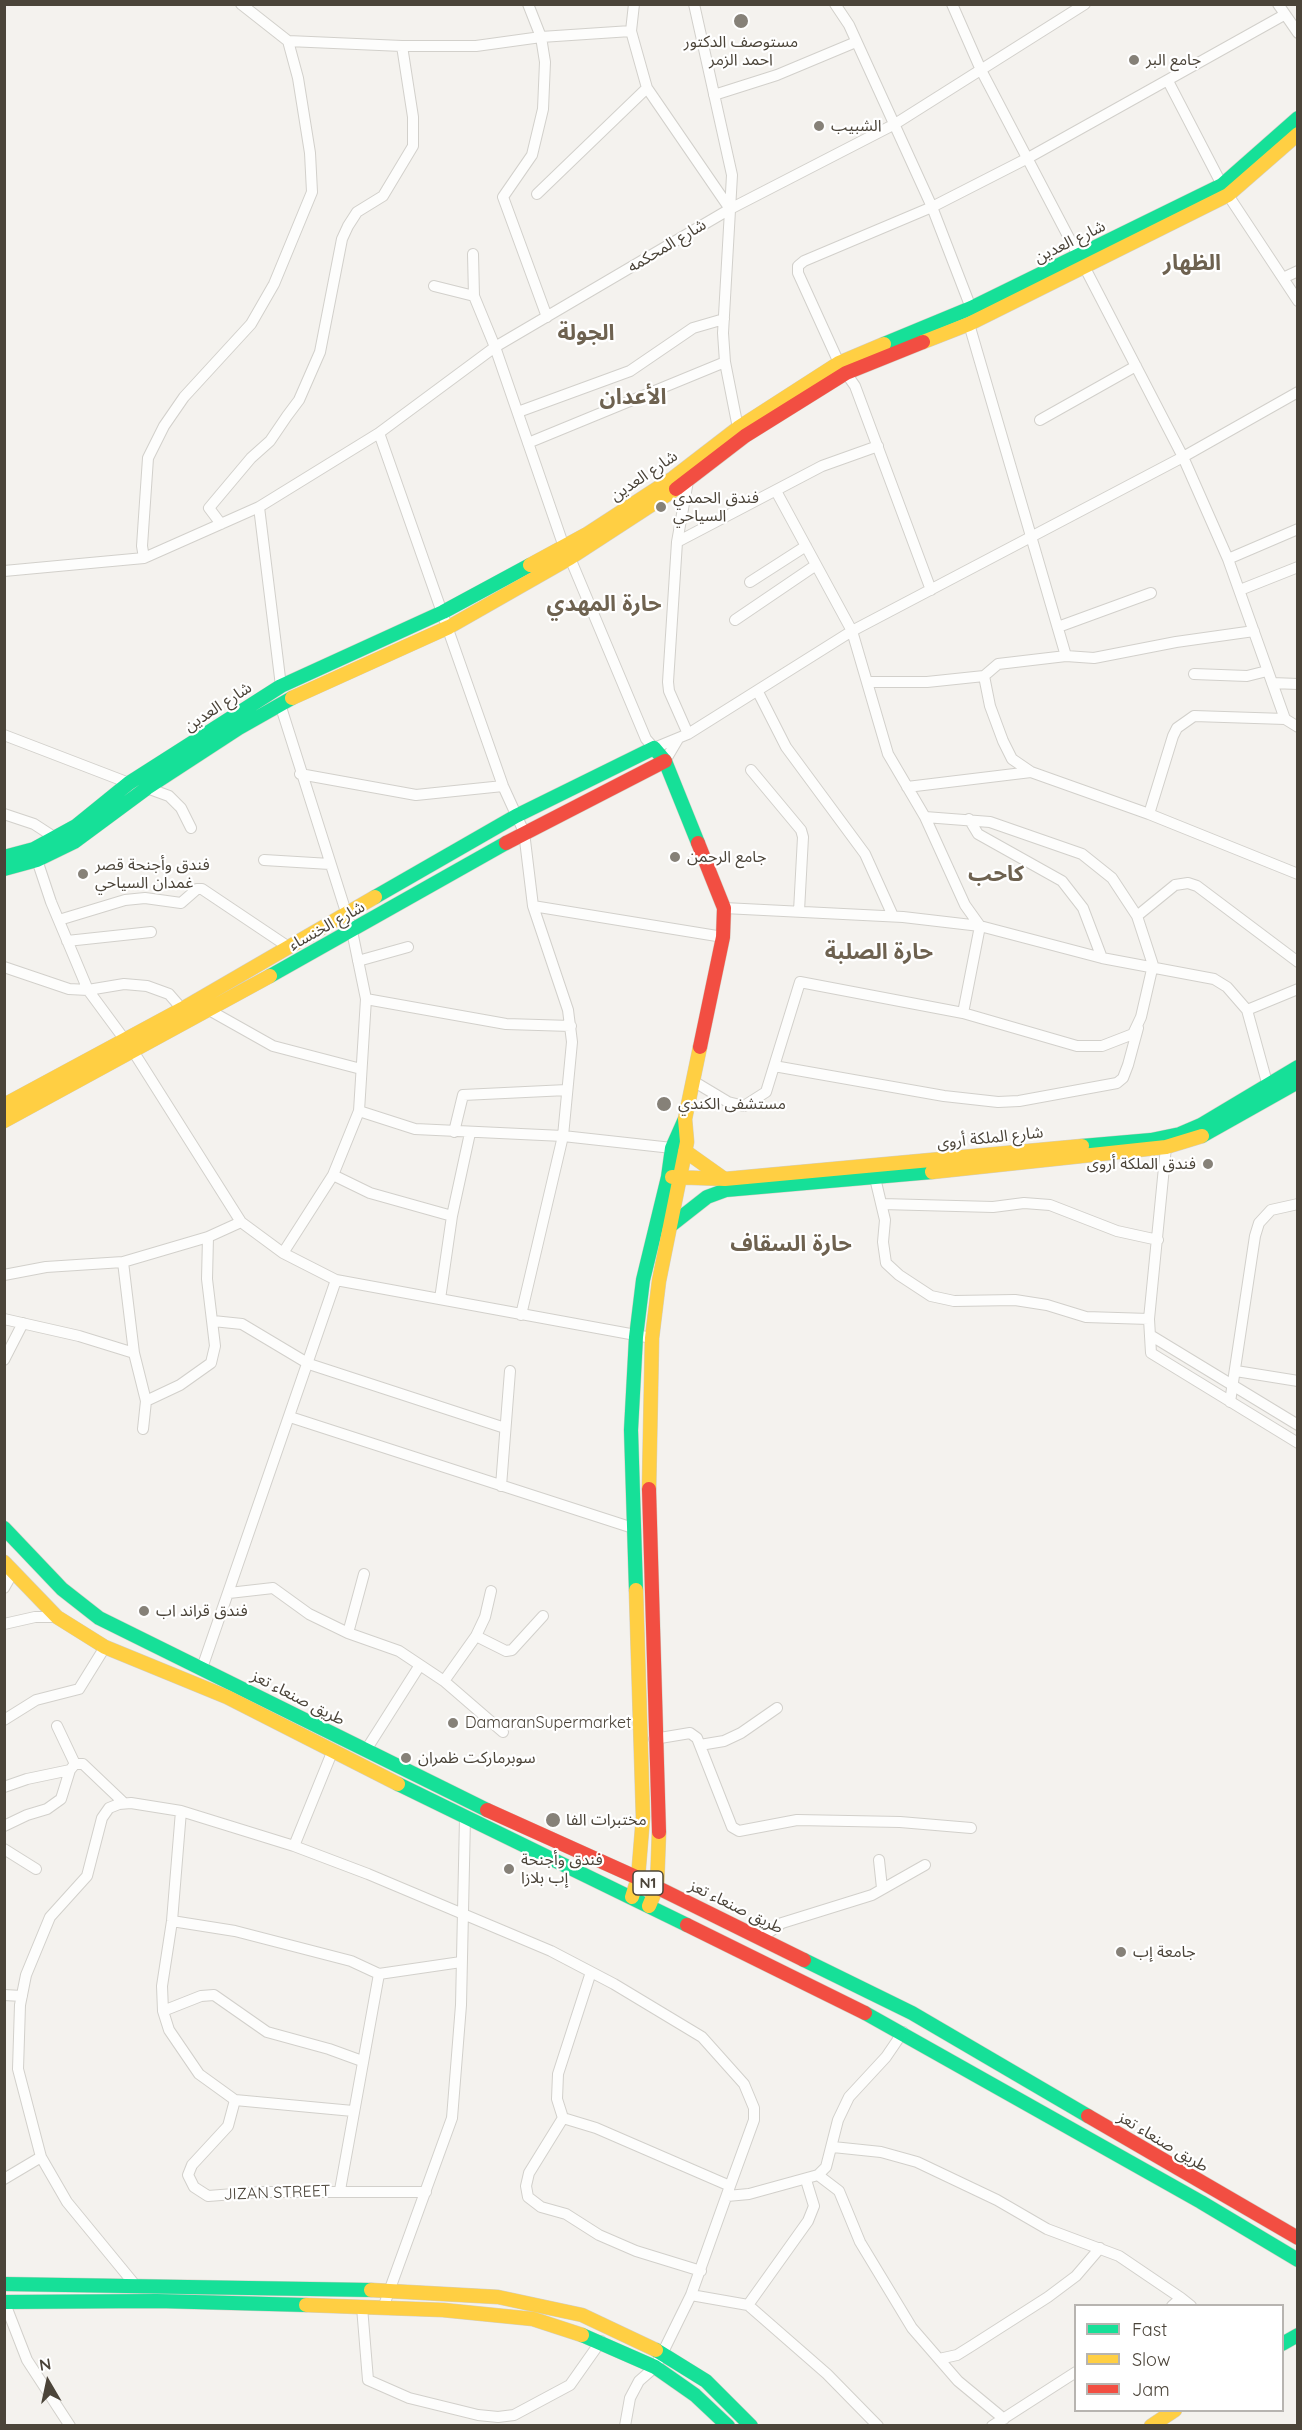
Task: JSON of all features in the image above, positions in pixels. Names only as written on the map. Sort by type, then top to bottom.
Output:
[{"type":"main road","name":"شارع العدين","points":[[1225,190],[1298,118]]},
{"type":"main road","name":"شارع العدين","points":[[842,368],[969,324],[1082,262],[1225,190],[1298,134]]},
{"type":"main road","name":"شارع العدين","points":[[4,857],[34,849],[76,826],[129,783],[281,686],[567,552],[673,478],[842,368],[971,308],[1082,262]]},
{"type":"main road","name":"شارع العدين","points":[[4,869],[37,860],[74,842],[147,788],[280,704],[449,627],[567,552],[688,481],[742,432]]},
{"type":"main road","points":[[649,1905],[657,1887],[659,1830],[654,1739],[648,1435],[652,1338],[670,1226],[678,1150],[723,936],[724,908],[665,761],[654,748]]},
{"type":"main road","name":"شارع الخنساء","points":[[4,1121],[129,1046],[182,1009],[347,916],[516,816],[654,748]]},
{"type":"main road","name":"شارع الخنساء","points":[[4,1105],[209,1010],[524,832],[665,761]]},
{"type":"main road","name":"شارع الملكة أروى","points":[[674,1177],[725,1185],[875,1178],[1166,1147],[1204,1134],[1270,1092],[1298,1067]]},
{"type":"main road","name":"شارع الملكة أروى","points":[[725,1185],[1151,1140],[1180,1134],[1270,1092],[1298,1082]]},
{"type":"main road","points":[[670,1226],[725,1185],[678,1150]]},
{"type":"main road","points":[[632,1897],[638,1878],[642,1839],[642,1761],[631,1430],[636,1337],[644,1280],[674,1177]]},
{"type":"main road","name":"طريق صنعاء تعز","points":[[6,1534],[62,1589],[99,1618],[471,1803],[657,1887],[912,2013],[1298,2238]]},
{"type":"main road","name":"طريق صنعاء تعز","points":[[9,1567],[57,1617],[105,1647],[227,1697],[465,1818],[649,1905],[903,2032],[1298,2260]]},
{"type":"main road","points":[[4,2284],[392,2290],[498,2297],[582,2315],[644,2343],[706,2381],[751,2426]]},
{"type":"main road","points":[[5,2302],[157,2301],[362,2307],[498,2314],[533,2319],[601,2341],[655,2367],[695,2395],[728,2426]]},
{"type":"main road","points":[[1284,2343],[1298,2334]]},
{"type":"main road","points":[[1151,2426],[1172,2412]]},
{"type":"street","points":[[241,4],[288,41],[402,46],[476,46],[541,37],[631,31]]},
{"type":"street","points":[[528,4],[541,37],[545,62],[543,109],[532,155],[503,197],[504,206],[547,317]]},
{"type":"street","points":[[634,4],[631,31],[647,88],[730,209]]},
{"type":"street","points":[[694,4],[732,175],[724,362],[742,432]]},
{"type":"street","points":[[952,4],[981,70],[1183,457],[1228,559],[1285,719]]},
{"type":"street","name":"شارع المحكمه","points":[[4,571],[144,558],[259,507],[379,433],[495,347],[730,209],[894,124],[1085,4]]},
{"type":"street","points":[[1278,4],[1290,18],[1298,33]]},
{"type":"street","points":[[837,5],[932,207],[971,308]]},
{"type":"street","points":[[931,590],[855,386],[842,368],[798,273],[798,266],[804,261],[932,207],[1290,18]]},
{"type":"street","points":[[144,558],[142,546],[148,458],[164,426],[184,397],[251,324],[274,284],[312,192],[308,142],[298,78],[288,41]]},
{"type":"street","points":[[714,94],[777,75],[856,42]]},
{"type":"street","points":[[221,524],[209,508],[251,458],[270,441],[298,400],[320,352],[342,239],[348,226],[357,213],[382,196],[413,146],[413,117],[402,46]]},
{"type":"street","points":[[1168,81],[1225,190],[1298,301]]},
{"type":"street","points":[[537,194],[647,88]]},
{"type":"street","points":[[473,254],[474,296],[495,347],[567,552],[646,739],[654,748],[678,740],[852,631],[1183,457],[1298,392]]},
{"type":"street","points":[[1283,278],[1298,272]]},
{"type":"street","points":[[434,286],[474,296]]},
{"type":"street","points":[[518,412],[630,371],[693,328],[724,320]]},
{"type":"street","points":[[969,324],[1066,656]]},
{"type":"street","points":[[528,443],[724,362]]},
{"type":"street","points":[[1040,420],[1136,366]]},
{"type":"street","points":[[379,433],[503,786],[524,832],[533,906],[568,1010],[571,1026],[563,1136],[521,1315]]},
{"type":"street","points":[[677,542],[822,466],[878,446]]},
{"type":"street","points":[[688,481],[677,542],[668,682],[669,691],[688,734]]},
{"type":"street","points":[[776,490],[852,631],[888,754],[925,817],[965,905],[980,926],[963,1013]]},
{"type":"street","points":[[259,507],[281,686]]},
{"type":"street","points":[[1228,559],[1298,529]]},
{"type":"street","points":[[750,582],[806,546]]},
{"type":"street","points":[[735,620],[816,565]]},
{"type":"street","points":[[1240,591],[1298,567]]},
{"type":"street","points":[[1058,627],[1151,593]]},
{"type":"street","points":[[867,682],[927,681],[984,676],[998,664],[1066,656],[1094,658],[1176,642],[1254,631]]},
{"type":"street","points":[[1194,674],[1247,676],[1268,671]]},
{"type":"street","points":[[984,676],[990,706],[1003,741],[1012,759],[1031,772],[1149,814],[1298,874]]},
{"type":"street","points":[[1272,683],[1298,684]]},
{"type":"street","points":[[758,692],[786,747],[865,854],[893,916]]},
{"type":"street","points":[[280,704],[300,774],[352,931],[366,999],[359,1111],[333,1175],[282,1253]]},
{"type":"street","points":[[1149,814],[1173,736],[1177,728],[1194,716],[1285,719],[1298,727]]},
{"type":"street","points":[[4,735],[129,783]]},
{"type":"street","points":[[665,761],[678,740]]},
{"type":"street","points":[[751,770],[801,830],[803,837],[799,911]]},
{"type":"street","points":[[907,787],[1031,772]]},
{"type":"street","points":[[300,774],[416,795],[503,786]]},
{"type":"street","points":[[147,788],[169,796],[180,808],[191,828]]},
{"type":"street","points":[[4,814],[34,824],[54,837]]},
{"type":"street","points":[[774,1066],[932,1094],[998,1102],[1019,1101],[1117,1083],[1122,1078],[1128,1065],[1154,965],[1137,916],[1112,878],[1082,854],[990,822],[925,817]]},
{"type":"street","points":[[969,819],[978,834],[1062,881],[1083,908],[1102,958]]},
{"type":"street","points":[[37,860],[58,920],[88,990],[129,1046],[241,1222],[282,1253],[336,1280],[636,1337],[652,1338]]},
{"type":"street","points":[[264,860],[330,864]]},
{"type":"street","points":[[1137,916],[1175,885],[1188,882],[1197,886],[1298,962]]},
{"type":"street","points":[[58,920],[125,900],[145,898],[181,903],[197,889],[202,889],[290,948]]},
{"type":"street","points":[[533,906],[723,936]]},
{"type":"street","points":[[724,908],[893,916],[980,926],[1102,958],[1154,965],[1214,979],[1227,987],[1247,1010],[1270,1092]]},
{"type":"street","points":[[67,941],[150,932]]},
{"type":"street","points":[[358,962],[408,946]]},
{"type":"street","points":[[4,967],[69,989],[88,990],[124,984],[147,986],[169,994],[182,1009]]},
{"type":"street","points":[[693,1081],[728,1102],[746,1106],[752,1099],[766,1092],[800,982],[963,1013],[1089,1047],[1102,1046],[1133,1034],[1138,1028]]},
{"type":"street","points":[[1247,1010],[1298,989]]},
{"type":"street","points":[[366,999],[506,1024],[571,1026]]},
{"type":"street","points":[[209,1010],[273,1046],[361,1069]]},
{"type":"street","points":[[454,1132],[463,1095],[567,1090]]},
{"type":"street","points":[[359,1111],[415,1129],[563,1136],[678,1150]]},
{"type":"street","points":[[440,1299],[452,1216],[470,1133]]},
{"type":"street","points":[[1166,1147],[1149,1319],[1151,1353],[1298,1443]]},
{"type":"street","points":[[333,1175],[370,1193],[452,1216]]},
{"type":"street","points":[[875,1178],[882,1204],[886,1263],[899,1275],[931,1296],[954,1301],[1015,1300],[1047,1305],[1086,1317],[1149,1319]]},
{"type":"street","points":[[882,1204],[993,1207],[1024,1203],[1050,1205],[1117,1231],[1158,1240]]},
{"type":"street","points":[[1230,1402],[1255,1236],[1259,1224],[1271,1210],[1298,1204]]},
{"type":"street","points":[[4,1275],[46,1267],[123,1262],[208,1238],[241,1222]]},
{"type":"street","points":[[146,1401],[180,1385],[211,1363],[215,1347],[207,1279],[208,1238]]},
{"type":"street","points":[[123,1262],[134,1353],[146,1401],[142,1429]]},
{"type":"street","points":[[202,1668],[309,1364],[336,1280]]},
{"type":"street","points":[[4,1319],[79,1336],[134,1353]]},
{"type":"street","points":[[213,1321],[242,1324],[309,1364],[505,1428]]},
{"type":"street","points":[[4,1359],[23,1323]]},
{"type":"street","points":[[1150,1335],[1298,1425]]},
{"type":"street","points":[[501,1486],[510,1371]]},
{"type":"street","points":[[1236,1371],[1298,1381]]},
{"type":"street","points":[[290,1417],[633,1528]]},
{"type":"street","points":[[4,1588],[9,1567]]},
{"type":"street","points":[[348,1633],[364,1574]]},
{"type":"street","points":[[229,1593],[273,1588],[309,1614],[348,1633],[399,1651],[444,1681],[503,1732]]},
{"type":"street","points":[[444,1681],[476,1636],[485,1617],[491,1591]]},
{"type":"street","points":[[476,1636],[506,1651],[512,1650],[543,1616]]},
{"type":"street","points":[[4,1624],[35,1617],[57,1617]]},
{"type":"street","points":[[4,1720],[36,1700],[79,1689],[105,1647]]},
{"type":"street","points":[[366,1750],[420,1665]]},
{"type":"street","points":[[700,1744],[724,1741],[741,1733],[777,1708]]},
{"type":"street","points":[[4,1826],[27,1815],[48,1809],[61,1799],[73,1767],[57,1726]]},
{"type":"street","points":[[654,1739],[690,1733],[700,1744],[732,1827],[739,1831],[797,1820],[900,1822],[971,1828]]},
{"type":"street","points":[[294,1846],[333,1750]]},
{"type":"street","points":[[4,1787],[83,1764],[124,1803]]},
{"type":"street","points":[[136,2286],[67,2202],[41,2157],[18,2069],[22,1996],[26,1975],[50,1917],[87,1876],[102,1818],[109,1808],[124,1803],[181,1811],[294,1846],[461,1912],[551,1951],[702,2037],[744,2084],[754,2108],[754,2120],[691,2295],[655,2367],[639,2381],[630,2398],[625,2426]]},
{"type":"street","points":[[181,1811],[172,1921],[162,1986],[164,2011],[169,2030],[199,2074],[235,2100],[353,2111]]},
{"type":"street","points":[[383,2308],[392,2290],[452,2118],[461,2005],[461,1912],[465,1818]]},
{"type":"street","points":[[4,1849],[36,1869]]},
{"type":"street","points":[[879,1860],[882,1888]]},
{"type":"street","points":[[761,1938],[782,1923],[872,1895],[925,1865]]},
{"type":"street","points":[[172,1921],[235,1931],[351,1961],[379,1974],[461,1962]]},
{"type":"street","points":[[591,1972],[558,2074],[557,2099],[563,2118],[529,2173],[526,2186],[528,2197],[541,2207],[566,2214],[599,2235],[636,2251],[701,2271]]},
{"type":"street","points":[[340,2190],[379,1974]]},
{"type":"street","points":[[4,1995],[22,1996]]},
{"type":"street","points":[[164,2011],[201,1996],[214,1995],[267,2032],[329,2049],[362,2061]]},
{"type":"street","points":[[563,2118],[596,2128],[728,2191],[749,2194],[806,2180],[818,2175],[826,2168],[838,2120],[849,2097],[886,2057],[903,2032]]},
{"type":"street","name":"JIZAN STREET","points":[[235,2100],[228,2126],[192,2165],[188,2175],[194,2187],[208,2196],[340,2190],[426,2192]]},
{"type":"street","points":[[833,2147],[881,2152],[917,2162],[997,2200],[1047,2229],[1119,2256],[1176,2302]]},
{"type":"street","points":[[4,2179],[41,2157]]},
{"type":"street","points":[[818,2175],[839,2191],[860,2242],[912,2328],[958,2381],[1004,2419]]},
{"type":"street","points":[[748,2305],[808,2222],[814,2206],[806,2180]]},
{"type":"street","points":[[939,2359],[965,2350],[1048,2297],[1076,2276],[1100,2248]]},
{"type":"street","points":[[691,2295],[748,2305],[827,2374],[878,2426]]},
{"type":"street","points":[[5,2302],[27,2360],[70,2426]]},
{"type":"street","points":[[362,2307],[368,2380],[409,2398],[478,2415],[498,2417],[514,2415],[570,2385],[601,2341]]},
{"type":"street","points":[[992,2426],[1074,2373]]},
{"type":"traffic: fast","points":[[884,344],[971,308],[1222,185],[1298,118]]},
{"type":"traffic: fast","points":[[4,857],[34,849],[76,826],[129,783],[281,686],[443,612],[530,565]]},
{"type":"traffic: fast","points":[[4,869],[37,860],[74,842],[147,788],[239,728],[292,698]]},
{"type":"traffic: fast","points":[[375,897],[516,816],[654,748],[665,761],[698,843]]},
{"type":"traffic: fast","points":[[270,976],[506,843]]},
{"type":"traffic: fast","points":[[1082,1146],[1151,1140],[1180,1134],[1201,1125],[1298,1067]]},
{"type":"traffic: fast","points":[[1202,1136],[1298,1082]]},
{"type":"traffic: fast","points":[[636,1590],[631,1430],[636,1337],[643,1280],[668,1177],[672,1148],[684,1121]]},
{"type":"traffic: fast","points":[[670,1226],[707,1197],[726,1190],[932,1172]]},
{"type":"traffic: fast","points":[[4,1528],[62,1589],[99,1618],[487,1810]]},
{"type":"traffic: fast","points":[[398,1784],[687,1925]]},
{"type":"traffic: fast","points":[[804,1960],[912,2013],[1088,2116]]},
{"type":"traffic: fast","points":[[865,2013],[1201,2202],[1298,2260]]},
{"type":"traffic: fast","points":[[4,2284],[371,2290]]},
{"type":"traffic: fast","points":[[4,2302],[157,2301],[306,2305]]},
{"type":"traffic: fast","points":[[582,2335],[655,2367],[695,2395],[728,2426]]},
{"type":"traffic: fast","points":[[1284,2343],[1298,2335]]},
{"type":"traffic: fast","points":[[656,2350],[706,2381],[751,2426]]},
{"type":"traffic: slow","points":[[923,342],[969,324],[1228,195],[1298,134]]},
{"type":"traffic: slow","points":[[530,565],[587,534],[673,478],[738,428],[839,363],[884,344]]},
{"type":"traffic: slow","points":[[292,698],[449,627],[570,558],[676,489]]},
{"type":"traffic: slow","points":[[4,1105],[182,1009],[375,897]]},
{"type":"traffic: slow","points":[[4,1121],[270,976]]},
{"type":"traffic: slow","points":[[649,1489],[652,1338],[659,1281],[687,1142],[685,1119],[700,1047]]},
{"type":"traffic: slow","points":[[932,1172],[1166,1147],[1202,1136]]},
{"type":"traffic: slow","points":[[672,1177],[725,1179],[1082,1146]]},
{"type":"traffic: slow","points":[[685,1151],[723,1178]]},
{"type":"traffic: slow","points":[[4,1562],[57,1617],[105,1647],[227,1697],[398,1784]]},
{"type":"traffic: slow","points":[[632,1897],[638,1878],[643,1817],[636,1590]]},
{"type":"traffic: slow","points":[[649,1906],[657,1887],[659,1832]]},
{"type":"traffic: slow","points":[[371,2290],[498,2297],[582,2315],[656,2350]]},
{"type":"traffic: slow","points":[[306,2305],[443,2310],[533,2319],[582,2335]]},
{"type":"traffic: slow","points":[[1151,2426],[1172,2412]]},
{"type":"traffic: jam","points":[[676,489],[745,436],[846,373],[923,342]]},
{"type":"traffic: jam","points":[[506,843],[665,761]]},
{"type":"traffic: jam","points":[[698,843],[724,908],[723,937],[700,1047]]},
{"type":"traffic: jam","points":[[649,1489],[659,1832]]},
{"type":"traffic: jam","points":[[487,1810],[638,1878],[804,1960]]},
{"type":"traffic: jam","points":[[687,1925],[865,2013]]},
{"type":"traffic: jam","points":[[1088,2116],[1298,2238]]},
{"type":"place","name":"مستوصف الدكتور احمد الزمر","points":[[741,21]]},
{"type":"place","name":"جامع البر","points":[[1134,60]]},
{"type":"place","name":"الشبيب","points":[[819,126]]},
{"type":"place","name":"فندق الحمدي السياحي","points":[[661,507]]},
{"type":"place","name":"جامع الرحمن","points":[[675,857]]},
{"type":"place","name":"فندق وأجنحة قصر غمدان السياحي","points":[[83,874]]},
{"type":"place","name":"مستشفى الكندي","points":[[664,1104]]},
{"type":"place","name":"فندق الملكة أروى","points":[[1208,1164]]},
{"type":"place","name":"فندق قراند اب","points":[[144,1611]]},
{"type":"place","name":"DamaranSupermarket","points":[[453,1723]]},
{"type":"place","name":"سوبرماركت ظمران","points":[[406,1758]]},
{"type":"place","name":"مختبرات الفا","points":[[553,1820]]},
{"type":"place","name":"فندق وأجنحة إب بلازا","points":[[509,1869]]},
{"type":"place","name":"جامعة إب","points":[[1121,1952]]},
{"type":"district","name":"الظهار","points":[[1192,263]]},
{"type":"district","name":"الجولة","points":[[586,333]]},
{"type":"district","name":"الأعدان","points":[[633,397]]},
{"type":"district","name":"حارة المهدي","points":[[604,604]]},
{"type":"district","name":"كاحب","points":[[996,874]]},
{"type":"district","name":"حارة الصلبة","points":[[879,952]]},
{"type":"district","name":"حارة السقاف","points":[[791,1244]]}]
